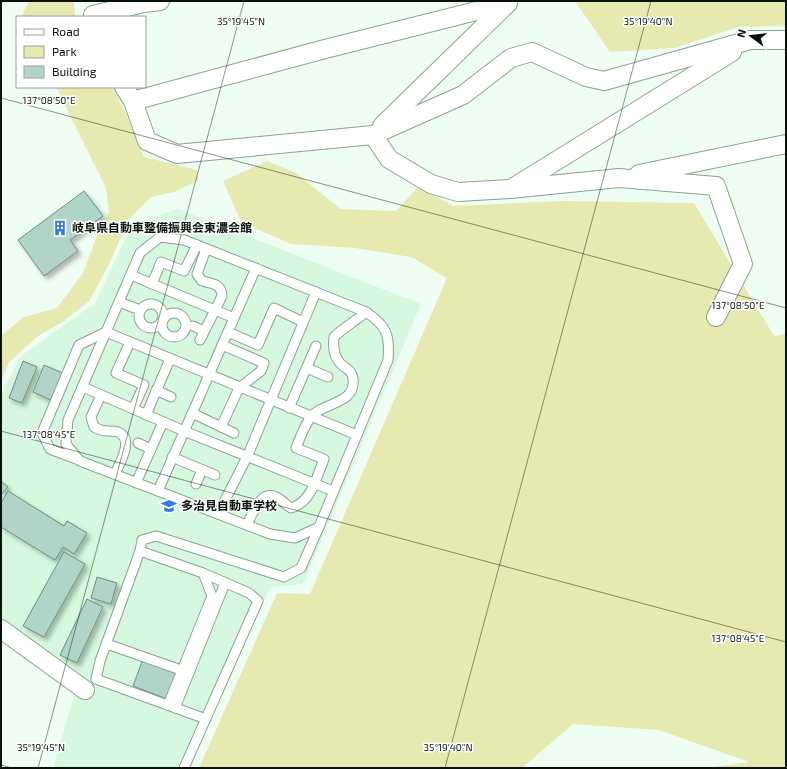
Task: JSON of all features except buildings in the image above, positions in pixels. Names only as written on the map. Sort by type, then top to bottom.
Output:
[{"type":"street","points":[[95,11],[160,1]]},
{"type":"street","points":[[509,2],[295,57],[129,94],[147,141],[177,154],[373,134],[462,95],[511,58],[532,52],[586,77],[604,81],[750,40],[786,40]]},
{"type":"street","points":[[373,134],[509,2]]},
{"type":"street","points":[[510,189],[750,40]]},
{"type":"street","points":[[373,134],[389,158],[431,184],[458,192],[510,189],[619,178],[786,144]]},
{"type":"street","points":[[619,178],[716,186],[742,264],[716,317]]},
{"type":"street","points":[[1,629],[84,690]]},
{"type":"lane","points":[[80,461],[66,444],[68,420],[140,253],[160,236],[184,240],[366,312],[380,322],[390,342],[388,360],[319,527],[300,568],[284,577],[156,536],[142,540],[140,551],[100,661],[96,679],[206,719]]},
{"type":"lane","points":[[152,284],[161,262],[184,271],[197,245]]},
{"type":"lane","points":[[200,340],[222,296],[221,288],[217,284],[202,281],[197,274],[206,249]]},
{"type":"lane","points":[[158,491],[256,268]]},
{"type":"lane","points":[[131,275],[234,318]]},
{"type":"lane","points":[[156,304],[164,288]]},
{"type":"lane","points":[[218,514],[247,457],[316,292]]},
{"type":"lane","points":[[178,314],[186,298]]},
{"type":"lane","points":[[119,302],[140,310]]},
{"type":"lane","points":[[140,310],[140,322],[146,327],[154,328],[163,320],[168,315],[178,314],[183,318],[186,325],[183,333],[177,337],[169,336],[163,331],[163,320],[163,312],[156,304],[146,304],[140,310]]},
{"type":"lane","points":[[228,332],[258,345],[274,308],[303,322]]},
{"type":"lane","points":[[247,526],[256,504],[268,496],[278,497],[291,508],[301,506],[308,498],[324,459],[296,448],[311,417],[322,407],[337,404],[350,393],[353,380],[350,370],[340,363],[333,351],[334,337],[344,327],[355,322],[366,312]]},
{"type":"lane","points":[[193,326],[204,331]]},
{"type":"lane","points":[[319,527],[295,538],[270,534],[50,449],[42,433],[78,345],[106,332],[208,376],[357,436]]},
{"type":"lane","points":[[130,342],[116,373],[144,385],[133,409]]},
{"type":"lane","points":[[221,427],[239,388],[261,371],[264,363],[222,346]]},
{"type":"lane","points":[[289,408],[316,346]]},
{"type":"lane","points":[[146,415],[170,359]]},
{"type":"lane","points":[[306,368],[328,377]]},
{"type":"lane","points":[[83,387],[184,431],[333,491]]},
{"type":"lane","points":[[156,390],[171,397]]},
{"type":"lane","points":[[101,395],[91,417],[94,427],[102,432],[112,431],[120,433],[125,439],[125,450],[115,474]]},
{"type":"lane","points":[[192,413],[234,433]]},
{"type":"lane","points":[[136,483],[163,422]]},
{"type":"lane","points":[[138,443],[151,449]]},
{"type":"lane","points":[[172,457],[215,475]]},
{"type":"lane","points":[[196,484],[202,470]]},
{"type":"lane","points":[[140,551],[203,573],[249,593],[258,601],[184,768]]},
{"type":"lane","points":[[172,707],[181,670],[212,596],[203,573]]},
{"type":"lane","points":[[172,707],[225,583]]},
{"type":"lane","points":[[107,644],[181,670]]},
{"type":"shaded area","name":"多治見自動車学校","points":[[178,209],[421,304],[303,584],[270,587],[190,768],[53,768],[79,680],[1,622],[1,395],[21,356],[95,303],[132,225]]},
{"type":"green space","points":[[29,1],[74,1],[75,16],[22,16]]},
{"type":"green space","points":[[575,1],[786,1],[786,26],[738,27],[675,48],[610,52]]},
{"type":"green space","points":[[56,88],[113,88],[126,114],[144,157],[197,170],[198,180],[174,192],[151,197],[129,219],[111,260],[90,300],[64,321],[38,336],[9,362],[1,381],[1,336],[24,317],[57,308],[83,273],[96,238],[109,212],[106,188]]},
{"type":"green space","points":[[267,161],[296,173],[341,209],[396,211],[418,187],[454,206],[562,201],[694,203],[774,336],[786,334],[786,768],[707,768],[749,762],[659,730],[573,724],[522,768],[199,768],[277,593],[310,594],[447,278],[411,257],[355,248],[291,244],[241,222],[223,181]]},
{"type":"place","name":"岐阜県自動車整備振興会東濃会館","points":[[60,228]]},
{"type":"place","name":"多治見自動車学校","points":[[169,506]]}]
